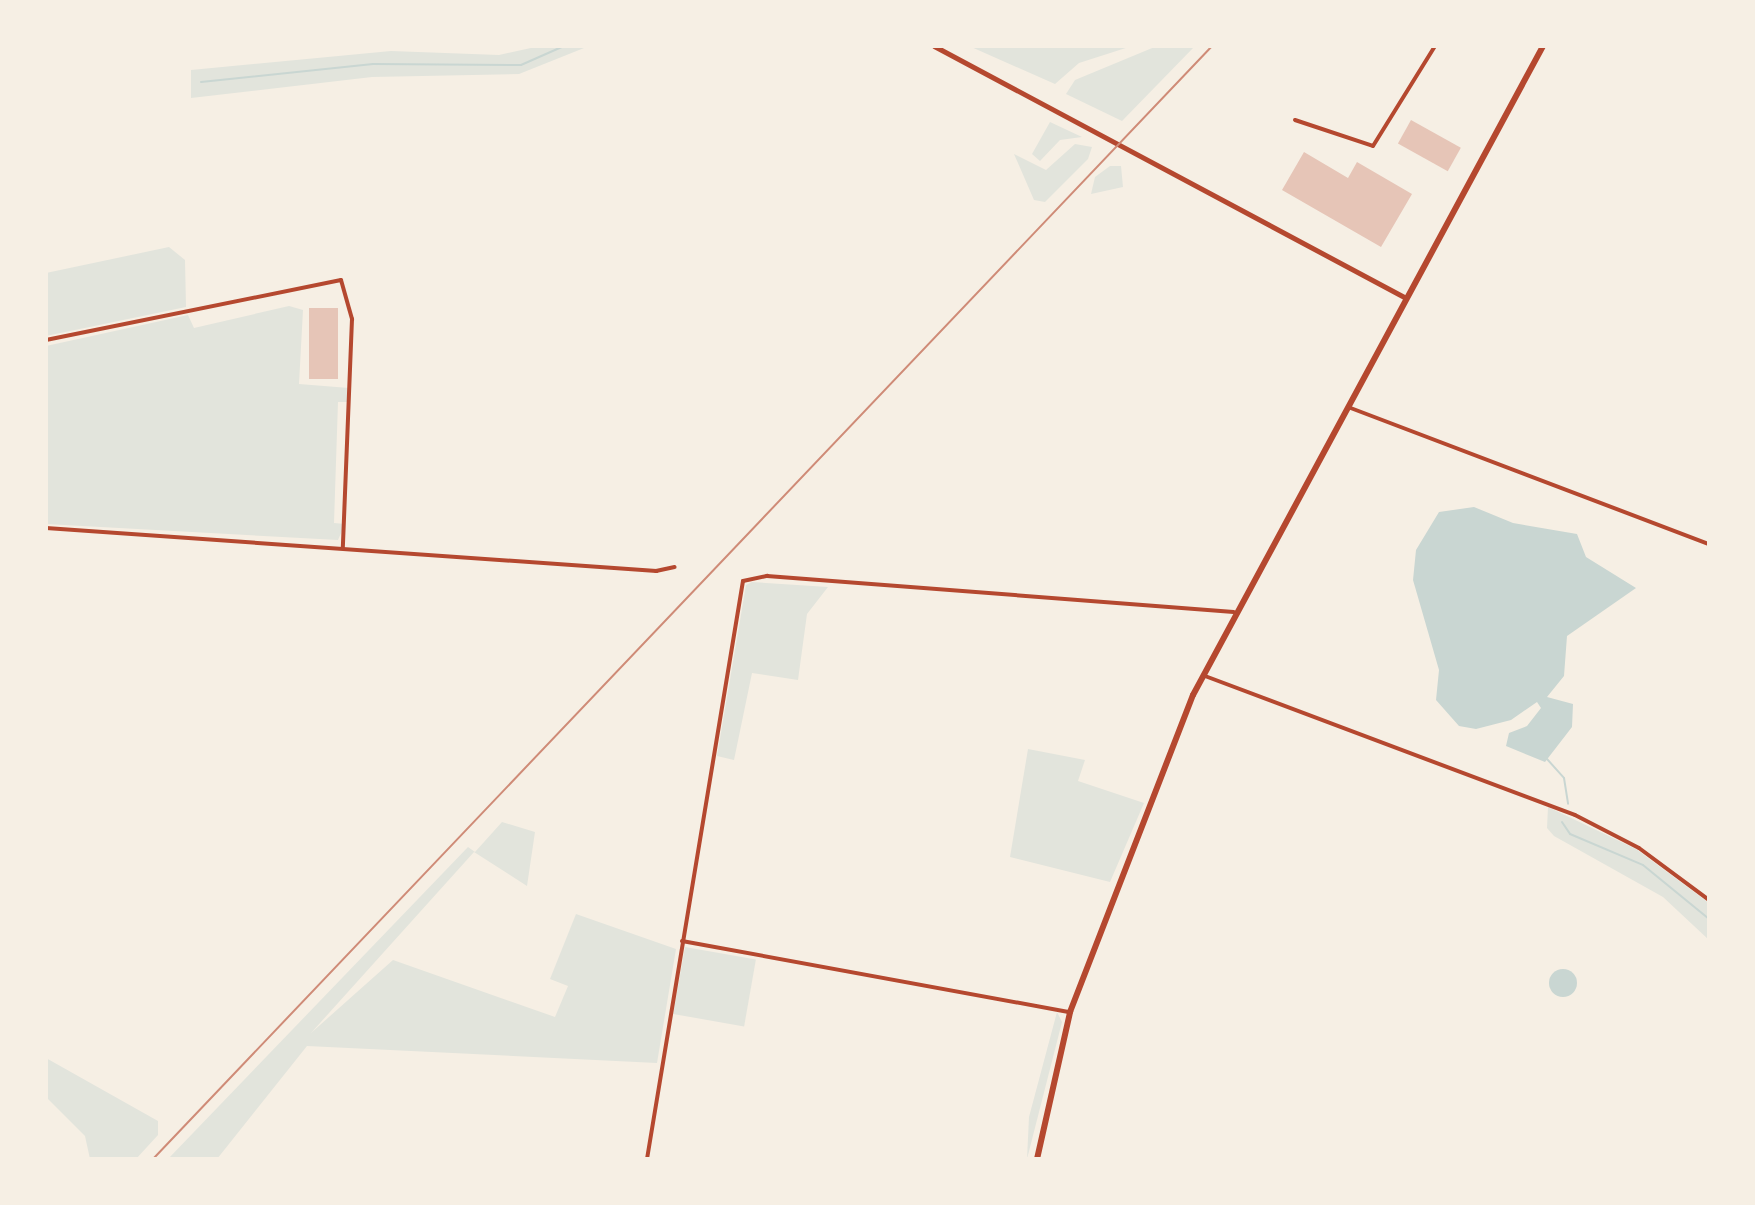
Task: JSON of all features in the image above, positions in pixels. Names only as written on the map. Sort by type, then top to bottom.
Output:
[{"type":"main road","points":[[1037,1159],[1070,1012],[1203,675],[1234,612],[1543,46]]},
{"type":"street","points":[[934,46],[1406,298]]},
{"type":"street","points":[[1295,120],[1373,146],[1435,46]]},
{"type":"street","points":[[46,340],[341,280],[352,319],[343,548]]},
{"type":"street","points":[[1348,407],[1709,544]]},
{"type":"street","points":[[46,528],[675,567]]},
{"type":"street","points":[[647,1159],[743,581],[767,576],[1234,612]]},
{"type":"street","points":[[1203,675],[1575,815],[1639,848],[1709,900]]},
{"type":"street","points":[[682,941],[1070,1012]]},
{"type":"shaded area","points":[[540,46],[589,46],[519,74],[372,77],[191,98],[191,70],[391,51],[499,55]]},
{"type":"shaded area","points":[[969,46],[1132,46],[1079,63],[1055,84]]},
{"type":"shaded area","points":[[1157,46],[1195,46],[1122,121],[1066,94],[1075,80]]},
{"type":"shaded area","points":[[1050,122],[1082,137],[1060,140],[1040,161],[1032,154]]},
{"type":"shaded area","points":[[1075,144],[1092,147],[1088,159],[1045,202],[1034,200],[1014,154],[1046,170]]},
{"type":"shaded area","points":[[1110,166],[1121,166],[1123,187],[1091,194],[1095,177]]},
{"type":"shaded area","points":[[169,247],[185,260],[186,307],[46,336],[46,273]]},
{"type":"shaded area","points":[[289,306],[303,310],[299,384],[349,388],[349,402],[338,402],[334,523],[345,524],[338,540],[46,524],[46,346],[188,315],[194,328]]},
{"type":"shaded area","points":[[1474,507],[1513,523],[1577,534],[1586,557],[1636,588],[1567,636],[1564,676],[1547,697],[1573,704],[1572,727],[1545,762],[1506,746],[1509,733],[1527,726],[1541,708],[1537,702],[1511,720],[1476,729],[1459,726],[1436,700],[1439,670],[1413,580],[1416,550],[1439,512]]},
{"type":"shaded area","points":[[752,582],[828,587],[807,614],[798,680],[752,673],[734,760],[717,756],[746,585]]},
{"type":"shaded area","points":[[1028,749],[1085,760],[1078,781],[1144,803],[1110,882],[1010,857]]},
{"type":"shaded area","points":[[1548,807],[1636,849],[1709,903],[1709,940],[1663,897],[1554,836],[1547,828]]},
{"type":"shaded area","points":[[502,822],[535,832],[527,886],[474,852],[311,1033],[393,960],[555,1017],[568,986],[550,979],[576,914],[676,949],[657,1063],[307,1046],[217,1159],[168,1159],[468,847],[475,852]]},
{"type":"shaded area","points":[[685,947],[756,960],[744,1026],[673,1014]]},
{"type":"shaded area","points":[[1563,969],[1573,973],[1577,983],[1573,993],[1563,997],[1553,993],[1549,983],[1553,973]]},
{"type":"shaded area","points":[[1057,1012],[1062,1022],[1027,1159],[1029,1117]]},
{"type":"shaded area","points":[[46,1058],[158,1121],[158,1135],[136,1159],[90,1159],[85,1136],[46,1097]]},
{"type":"building","points":[[1411,120],[1461,148],[1448,171],[1398,144]]},
{"type":"building","points":[[1304,152],[1348,178],[1357,162],[1412,194],[1381,247],[1282,190]]},
{"type":"building","points":[[309,308],[338,308],[338,379],[309,379]]},
{"type":"waterway","points":[[201,82],[373,64],[521,65],[564,46]]},
{"type":"waterway","points":[[1547,759],[1564,778],[1568,804]]},
{"type":"waterway","points":[[1562,822],[1570,834],[1643,865],[1709,919]]},
{"type":"railway","points":[[153,1159],[1212,46]]}]
